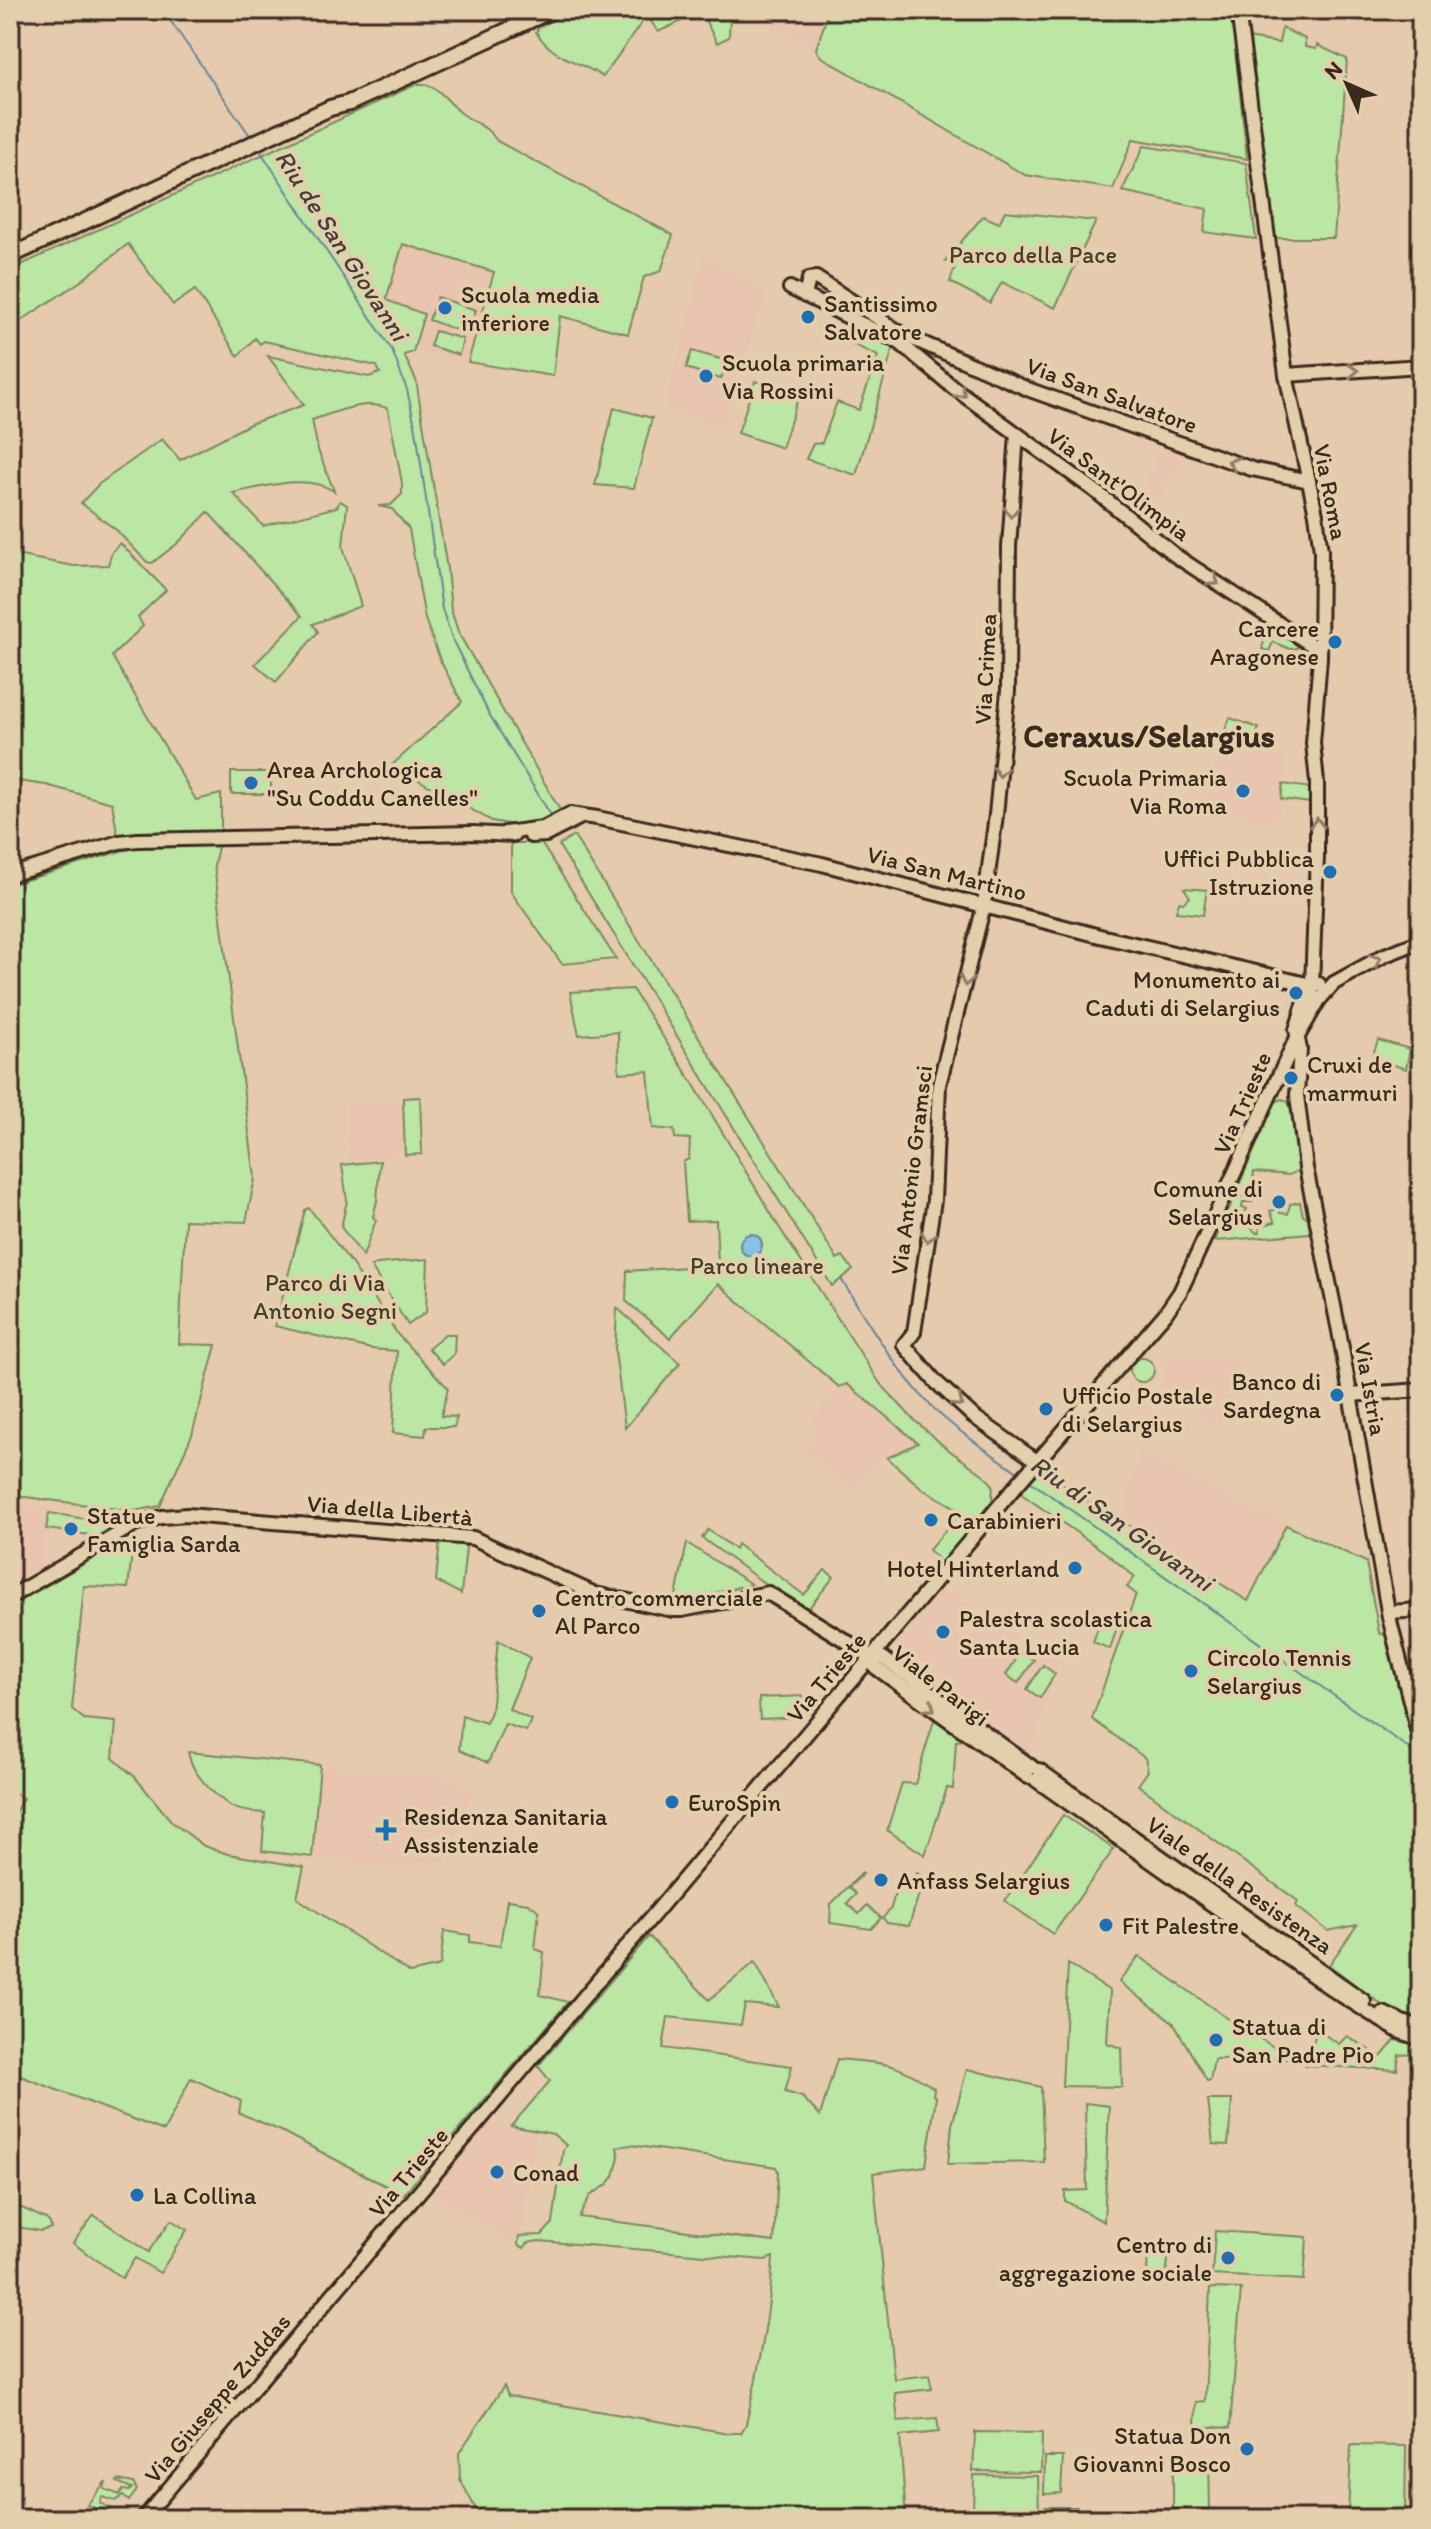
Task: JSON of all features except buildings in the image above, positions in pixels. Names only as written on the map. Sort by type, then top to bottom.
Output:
[{"type":"main road","points":[[10,264],[271,139],[333,115],[349,103],[552,10]]},
{"type":"main road","points":[[10,256],[234,157]]},
{"type":"street","name":"Via Roma","points":[[1244,16],[1286,375],[1321,551],[1313,743],[1317,785],[1314,967],[1311,985]]},
{"type":"street","points":[[816,278],[902,339],[805,296],[809,279],[816,278]]},
{"type":"street","name":"Via Sant'Olimpia","points":[[902,339],[954,388],[1094,490],[1176,556],[1319,650]]},
{"type":"street","name":"Via San Salvatore","points":[[902,339],[1120,424],[1252,469],[1309,481]]},
{"type":"street","points":[[1286,375],[1421,366]]},
{"type":"street","name":"Via Crimea","points":[[984,905],[1008,691],[1009,544],[1017,434]]},
{"type":"street","name":"Via San Martino","points":[[10,875],[119,842],[138,840],[505,833],[521,836],[545,831],[572,818],[822,864],[1108,938],[1311,985],[1334,983]]},
{"type":"street","name":"Via Antonio Gramsci","points":[[984,905],[939,1085],[934,1200],[914,1332],[904,1345],[936,1382],[973,1416],[1036,1464]]},
{"type":"street","points":[[1334,983],[1385,955],[1421,941]]},
{"type":"street","name":"Via Trieste","points":[[324,2305],[1173,1303],[1293,1045],[1334,983]]},
{"type":"street","points":[[1311,985],[1311,1015]]},
{"type":"street","points":[[1299,1038],[1296,1030],[1311,985]]},
{"type":"street","name":"Via Istria","points":[[1299,1038],[1298,1094],[1306,1168],[1339,1331],[1389,1612],[1421,1745]]},
{"type":"street","points":[[1277,1082],[1298,1094]]},
{"type":"street","points":[[1270,1095],[1298,1094]]},
{"type":"street","points":[[1349,1395],[1421,1390]]},
{"type":"street","name":"Via della Libertà","points":[[10,1597],[137,1523],[187,1515],[469,1537],[595,1594],[673,1610],[768,1593]]},
{"type":"street","name":"Viale Parigi","points":[[768,1593],[872,1657],[875,1667],[1034,1774]]},
{"type":"street","points":[[1389,1612],[1421,1610]]},
{"type":"street","name":"Viale della Resistenza","points":[[1034,1774],[1336,1992],[1398,2031],[1421,2039]]},
{"type":"street","name":"Viale della Resistenza","points":[[1034,1774],[1370,2005],[1402,2022],[1421,2027]]},
{"type":"street","name":"Via Giuseppe Zuddas","points":[[143,2519],[324,2305]]},
{"type":"shaded area","points":[[764,10],[827,10],[816,49],[765,19]]},
{"type":"shaded area","name":"Scuola media inferiore","points":[[403,244],[495,272],[468,362],[413,352],[424,314],[386,301]]},
{"type":"shaded area","points":[[704,256],[766,290],[721,429],[665,409]]},
{"type":"shaded area","points":[[1165,445],[1189,454],[1158,496],[1143,487]]},
{"type":"shaded area","name":"Scuola Primaria Via Roma","points":[[1222,752],[1287,757],[1278,819],[1270,818],[1270,822],[1251,819],[1201,801]]},
{"type":"shaded area","points":[[403,1098],[405,1155],[349,1158],[347,1100]]},
{"type":"shaded area","points":[[1170,1356],[1196,1359],[1236,1357],[1241,1383],[1235,1403],[1215,1425],[1161,1388]]},
{"type":"shaded area","points":[[847,1383],[919,1443],[881,1459],[853,1490],[805,1450],[818,1434],[809,1425],[839,1387]]},
{"type":"shaded area","points":[[1139,1452],[1286,1525],[1248,1602],[1122,1521]]},
{"type":"shaded area","points":[[10,1505],[49,1509],[39,1569],[10,1585]]},
{"type":"shaded area","points":[[941,1590],[956,1594],[1059,1662],[1029,1754],[889,1650]]},
{"type":"shaded area","name":"Residenza Sanitaria Assistenziale","points":[[320,1765],[442,1776],[474,1790],[442,1868],[410,1865],[409,1870],[312,1857]]},
{"type":"shaded area","points":[[484,2119],[537,2133],[518,2245],[421,2190]]},
{"type":"green space","points":[[575,10],[730,10],[729,37],[717,43],[701,12],[658,32],[647,15],[603,77],[558,54],[536,32],[539,27]]},
{"type":"green space","points":[[829,10],[1231,10],[1247,159],[1133,139],[1113,189],[1025,175],[820,56],[816,49]]},
{"type":"green space","points":[[1282,28],[1305,39],[1305,47],[1316,49],[1317,45],[1347,59],[1334,238],[1273,238],[1247,38],[1279,43]]},
{"type":"green space","points":[[417,84],[436,90],[497,141],[673,235],[661,271],[644,277],[628,334],[560,316],[553,376],[468,362],[494,272],[403,244],[386,300],[424,314],[413,352],[404,355],[416,380],[451,610],[459,634],[560,810],[543,824],[534,821],[513,825],[492,821],[392,765],[462,702],[440,660],[425,619],[409,529],[392,509],[378,506],[391,505],[402,494],[388,409],[360,406],[312,420],[318,450],[334,491],[298,482],[233,493],[263,526],[337,507],[340,501],[347,505],[343,547],[361,606],[313,624],[318,632],[276,682],[255,664],[302,616],[208,512],[178,543],[152,563],[147,562],[116,530],[81,503],[99,484],[162,439],[180,460],[250,424],[304,405],[268,356],[369,377],[380,373],[377,366],[264,341],[260,344],[255,338],[238,356],[195,290],[173,305],[128,244],[81,281],[10,328],[10,270]]},
{"type":"green space","points":[[1144,146],[1246,163],[1256,239],[1204,232],[1207,209],[1122,191]]},
{"type":"green space","name":"Parco della Pace","points":[[1005,211],[1096,221],[1055,308],[1002,282],[990,303],[950,282],[955,267],[945,261],[983,216],[999,223]]},
{"type":"green space","points":[[437,297],[476,310],[468,334],[429,320]]},
{"type":"green space","points":[[855,325],[893,348],[856,475],[806,459],[813,444],[822,443],[837,402],[859,410],[878,356],[848,342]]},
{"type":"green space","points":[[435,331],[463,339],[459,355],[430,346]]},
{"type":"green space","points":[[692,351],[727,361],[721,379],[686,368]]},
{"type":"green space","points":[[755,381],[799,395],[782,448],[738,433]]},
{"type":"green space","points":[[614,408],[652,418],[634,488],[595,485]]},
{"type":"green space","points":[[120,543],[166,590],[138,617],[143,626],[112,656],[196,800],[221,794],[221,831],[118,837],[112,803],[46,785],[18,781],[15,761],[10,761],[10,554],[74,566],[108,565],[112,552]]},
{"type":"green space","points":[[1268,626],[1300,639],[1297,648],[1290,649],[1273,642],[1269,651],[1262,649]]},
{"type":"green space","points":[[1230,718],[1259,728],[1252,736],[1251,747],[1243,745],[1244,741],[1222,737]]},
{"type":"green space","name":"Area Archologica \"Su Coddu Canelles\"","points":[[231,772],[271,772],[271,794],[231,794]]},
{"type":"green space","points":[[1283,784],[1311,788],[1310,803],[1281,799]]},
{"type":"green space","points":[[574,836],[837,1259],[843,1256],[853,1270],[832,1286],[561,849],[559,845]]},
{"type":"green space","points":[[219,842],[214,865],[255,1178],[246,1222],[185,1220],[179,1344],[216,1345],[192,1435],[160,1506],[134,1511],[10,1495],[10,885],[121,851],[146,846]]},
{"type":"green space","points":[[511,843],[541,843],[616,959],[562,964],[511,892]]},
{"type":"green space","points":[[1184,888],[1207,890],[1203,915],[1176,912],[1179,902],[1183,903],[1190,897]]},
{"type":"green space","name":"Parco lineare","points":[[632,989],[879,1382],[912,1418],[993,1485],[992,1501],[942,1563],[929,1550],[962,1511],[924,1490],[887,1458],[918,1443],[847,1384],[839,1387],[718,1284],[670,1338],[626,1301],[627,1271],[718,1265],[716,1220],[687,1221],[683,1162],[689,1159],[690,1139],[675,1138],[674,1130],[653,1128],[648,1071],[619,1073],[618,1032],[579,1035],[570,992]]},
{"type":"green space","points":[[1378,1040],[1410,1049],[1406,1069],[1372,1058]]},
{"type":"green space","points":[[420,1097],[422,1154],[405,1155],[403,1098]]},
{"type":"green space","points":[[1282,1099],[1287,1101],[1293,1112],[1299,1170],[1289,1175],[1254,1172],[1252,1189],[1236,1192],[1275,1102]]},
{"type":"green space","points":[[380,1161],[373,1217],[376,1220],[363,1256],[341,1227],[347,1201],[342,1165]]},
{"type":"green space","points":[[1235,1195],[1254,1199],[1243,1202],[1242,1207],[1247,1209],[1238,1221],[1249,1225],[1256,1233],[1260,1232],[1259,1226],[1275,1222],[1270,1211],[1281,1208],[1280,1213],[1288,1214],[1290,1204],[1300,1202],[1303,1216],[1308,1217],[1310,1233],[1215,1241]]},
{"type":"green space","name":"Parco di Via Antonio Segni","points":[[309,1208],[352,1264],[398,1335],[448,1388],[441,1416],[457,1417],[454,1427],[426,1427],[425,1436],[393,1433],[397,1351],[371,1349],[275,1326],[305,1210]]},
{"type":"green space","points":[[428,1259],[426,1312],[408,1325],[371,1267]]},
{"type":"green space","points":[[617,1308],[680,1363],[625,1428],[615,1351]]},
{"type":"green space","points":[[445,1334],[455,1334],[454,1354],[443,1364],[428,1348]]},
{"type":"green space","points":[[1142,1358],[1153,1365],[1154,1370],[1147,1381],[1142,1382],[1131,1375],[1130,1370],[1137,1359]]},
{"type":"green space","points":[[1042,1468],[1115,1522],[1122,1521],[1248,1601],[1286,1525],[1366,1562],[1379,1633],[1385,1635],[1410,1733],[1421,1740],[1421,2022],[1386,2008],[1329,1965],[1357,1925],[1328,1931],[1296,1906],[1298,1901],[1138,1785],[1148,1771],[1145,1758],[1092,1719],[1136,1594],[1127,1587],[1135,1577],[1020,1493]]},
{"type":"green space","points":[[49,1513],[117,1524],[97,1536],[46,1529]]},
{"type":"green space","points":[[708,1530],[735,1549],[737,1544],[804,1595],[825,1570],[834,1577],[808,1609],[778,1593],[702,1538]]},
{"type":"green space","points":[[134,1535],[128,1588],[84,1586],[72,1709],[84,1719],[116,1722],[113,1758],[135,1777],[172,1822],[204,1846],[228,1854],[304,1867],[297,1898],[410,1973],[440,1966],[444,1931],[470,1935],[470,1942],[500,1946],[507,1900],[528,1903],[539,1911],[535,1949],[544,1952],[540,1995],[568,2002],[403,2195],[281,2131],[239,2113],[241,2101],[191,2078],[164,2131],[10,2072],[10,1822],[23,1798],[10,1791],[10,1607]]},
{"type":"green space","points":[[440,1540],[459,1541],[466,1547],[461,1594],[436,1581]]},
{"type":"green space","points":[[687,1543],[751,1584],[675,1601]]},
{"type":"green space","points":[[1102,1616],[1119,1621],[1110,1649],[1093,1642]]},
{"type":"green space","points":[[498,1640],[530,1658],[509,1709],[531,1720],[526,1731],[505,1724],[488,1763],[459,1750],[462,1715],[486,1723],[491,1712]]},
{"type":"green space","points":[[1021,1652],[1034,1660],[1018,1683],[1006,1675]]},
{"type":"green space","points":[[1043,1665],[1055,1674],[1040,1698],[1027,1689]]},
{"type":"green space","points":[[803,1696],[803,1717],[760,1719],[759,1698]]},
{"type":"green space","points":[[935,1717],[965,1740],[956,1741],[953,1789],[947,1788],[925,1855],[887,1830],[902,1783],[915,1784]]},
{"type":"green space","points":[[188,1752],[320,1765],[312,1857],[262,1851],[265,1813],[240,1810],[225,1802],[199,1776]]},
{"type":"green space","points":[[1063,1815],[1114,1849],[1053,1934],[1005,1901]]},
{"type":"green space","points":[[862,1873],[849,1887],[856,1894],[847,1903],[859,1914],[867,1905],[881,1918],[871,1929],[830,1923],[831,1904]]},
{"type":"green space","points":[[917,1873],[924,1878],[909,1926],[887,1923],[883,1918],[891,1908],[895,1893]]},
{"type":"green space","points":[[649,1936],[709,2000],[755,1962],[779,2007],[745,2004],[741,2025],[668,2017],[663,2048],[792,2066],[785,2092],[802,2097],[820,2116],[837,2059],[888,2065],[908,2072],[934,2088],[933,2095],[936,2097],[926,2166],[873,2173],[894,2379],[929,2375],[932,2389],[895,2393],[898,2421],[937,2418],[939,2432],[900,2436],[906,2519],[481,2519],[460,2479],[459,2453],[504,2386],[508,2396],[741,2433],[755,2383],[769,2299],[773,2257],[765,2260],[539,2241],[528,2243],[524,2248],[518,2245],[519,2236],[542,2235],[553,2223],[566,2145],[553,2134],[511,2126],[550,2081],[538,2066]],"holes":[[[631,2145],[776,2167],[774,2242],[579,2217],[590,2196],[614,2176],[619,2157],[617,2147]]]},
{"type":"green space","points":[[1139,1956],[1234,2023],[1292,2058],[1214,2059],[1210,2081],[1207,2081],[1173,2022],[1119,1982]]},
{"type":"green space","points":[[1068,1964],[1110,1991],[1107,2043],[1121,2048],[1122,2087],[1062,2086]]},
{"type":"green space","points":[[1317,2030],[1339,2044],[1347,2036],[1381,2057],[1395,2040],[1418,2045],[1417,2054],[1399,2055],[1397,2070],[1306,2065]]},
{"type":"green space","points":[[967,2069],[1041,2087],[1044,2162],[948,2164],[952,2125]]},
{"type":"green space","points":[[1208,2100],[1232,2100],[1228,2145],[1213,2144]]},
{"type":"green space","points":[[1085,2103],[1109,2106],[1104,2222],[1065,2201],[1065,2191],[1087,2190]]},
{"type":"green space","points":[[13,2204],[46,2219],[51,2228],[41,2231],[10,2226]]},
{"type":"green space","points":[[94,2215],[148,2252],[171,2220],[187,2230],[160,2273],[135,2258],[122,2278],[73,2243]]},
{"type":"green space","points":[[1215,2231],[1307,2237],[1304,2280],[1212,2275]]},
{"type":"green space","points":[[1148,2245],[1170,2246],[1166,2275],[1147,2275]]},
{"type":"green space","points":[[1210,2288],[1241,2289],[1230,2428],[1195,2426],[1196,2402],[1205,2401]]},
{"type":"green space","points":[[975,2432],[1042,2433],[1041,2472],[973,2471]]},
{"type":"green space","points":[[1351,2445],[1406,2446],[1405,2519],[1348,2519]]},
{"type":"green space","points":[[1045,2457],[1063,2457],[1061,2493],[1044,2494]]},
{"type":"green space","points":[[1173,2459],[1209,2459],[1210,2509],[1173,2509]]},
{"type":"green space","points":[[974,2475],[1038,2476],[1039,2516],[973,2514]]},
{"type":"green space","points":[[118,2480],[133,2483],[137,2490],[129,2501],[123,2496],[115,2501],[102,2497],[100,2503],[110,2508],[108,2513],[87,2505],[106,2481],[104,2489],[120,2495],[123,2490],[132,2488]]},
{"type":"green space","points":[[1044,2507],[1077,2507],[1078,2519],[1043,2519]]},
{"type":"water","points":[[751,1234],[759,1237],[762,1245],[759,1253],[751,1256],[743,1253],[740,1245],[743,1237]]},
{"type":"waterway","name":"Riu de San Giovanni","points":[[163,10],[251,137]]},
{"type":"waterway","name":"Riu de San Giovanni","points":[[259,149],[392,350],[407,390],[416,430],[442,609],[453,641],[489,714],[552,817]]},
{"type":"waterway","name":"Riu di San Giovanni","points":[[841,1279],[888,1352],[928,1403],[1019,1473]]},
{"type":"waterway","name":"Riu di San Giovanni","points":[[1027,1479],[1421,1757]]},
{"type":"place","name":"Scuola media inferiore","points":[[445,308]]},
{"type":"place","name":"Santissimo Salvatore","points":[[808,317]]},
{"type":"place","name":"Scuola primaria Via Rossini","points":[[706,376]]},
{"type":"place","name":"Carcere Aragonese","points":[[1335,642]]},
{"type":"place","name":"Area Archologica \"Su Coddu Canelles\"","points":[[251,783]]},
{"type":"place","name":"Scuola Primaria Via Roma","points":[[1243,791]]},
{"type":"place","name":"Uffici Pubblica Istruzione","points":[[1330,872]]},
{"type":"place","name":"Monumento ai Caduti di Selargius","points":[[1296,993]]},
{"type":"place","name":"Cruxi de marmuri","points":[[1291,1078]]},
{"type":"place","name":"Comune di Selargius","points":[[1279,1202]]},
{"type":"place","name":"Banco di Sardegna","points":[[1337,1395]]},
{"type":"place","name":"Ufficio Postale di Selargius","points":[[1046,1409]]},
{"type":"place","name":"Carabinieri","points":[[931,1520]]},
{"type":"place","name":"Statue Famiglia Sarda","points":[[71,1529]]},
{"type":"place","name":"Hotel Hinterland","points":[[1075,1568]]},
{"type":"place","name":"Centro commerciale Al Parco","points":[[539,1611]]},
{"type":"place","name":"Palestra scolastica Santa Lucia","points":[[943,1632]]},
{"type":"place","name":"Circolo Tennis Selargius","points":[[1191,1671]]},
{"type":"place","name":"EuroSpin","points":[[672,1802]]},
{"type":"place","name":"Residenza Sanitaria Assistenziale","points":[[386,1830]]},
{"type":"place","name":"Anfass Selargius","points":[[881,1880]]},
{"type":"place","name":"Fit Palestre","points":[[1106,1925]]},
{"type":"place","name":"Statua di San Padre Pio","points":[[1216,2040]]},
{"type":"place","name":"Conad","points":[[497,2172]]},
{"type":"place","name":"La Collina","points":[[137,2195]]},
{"type":"place","name":"Centro di aggregazione sociale","points":[[1228,2258]]},
{"type":"place","name":"Statua Don Giovanni Bosco","points":[[1247,2449]]},
{"type":"district","name":"Ceraxus/Selargius","points":[[1149,736]]}]
